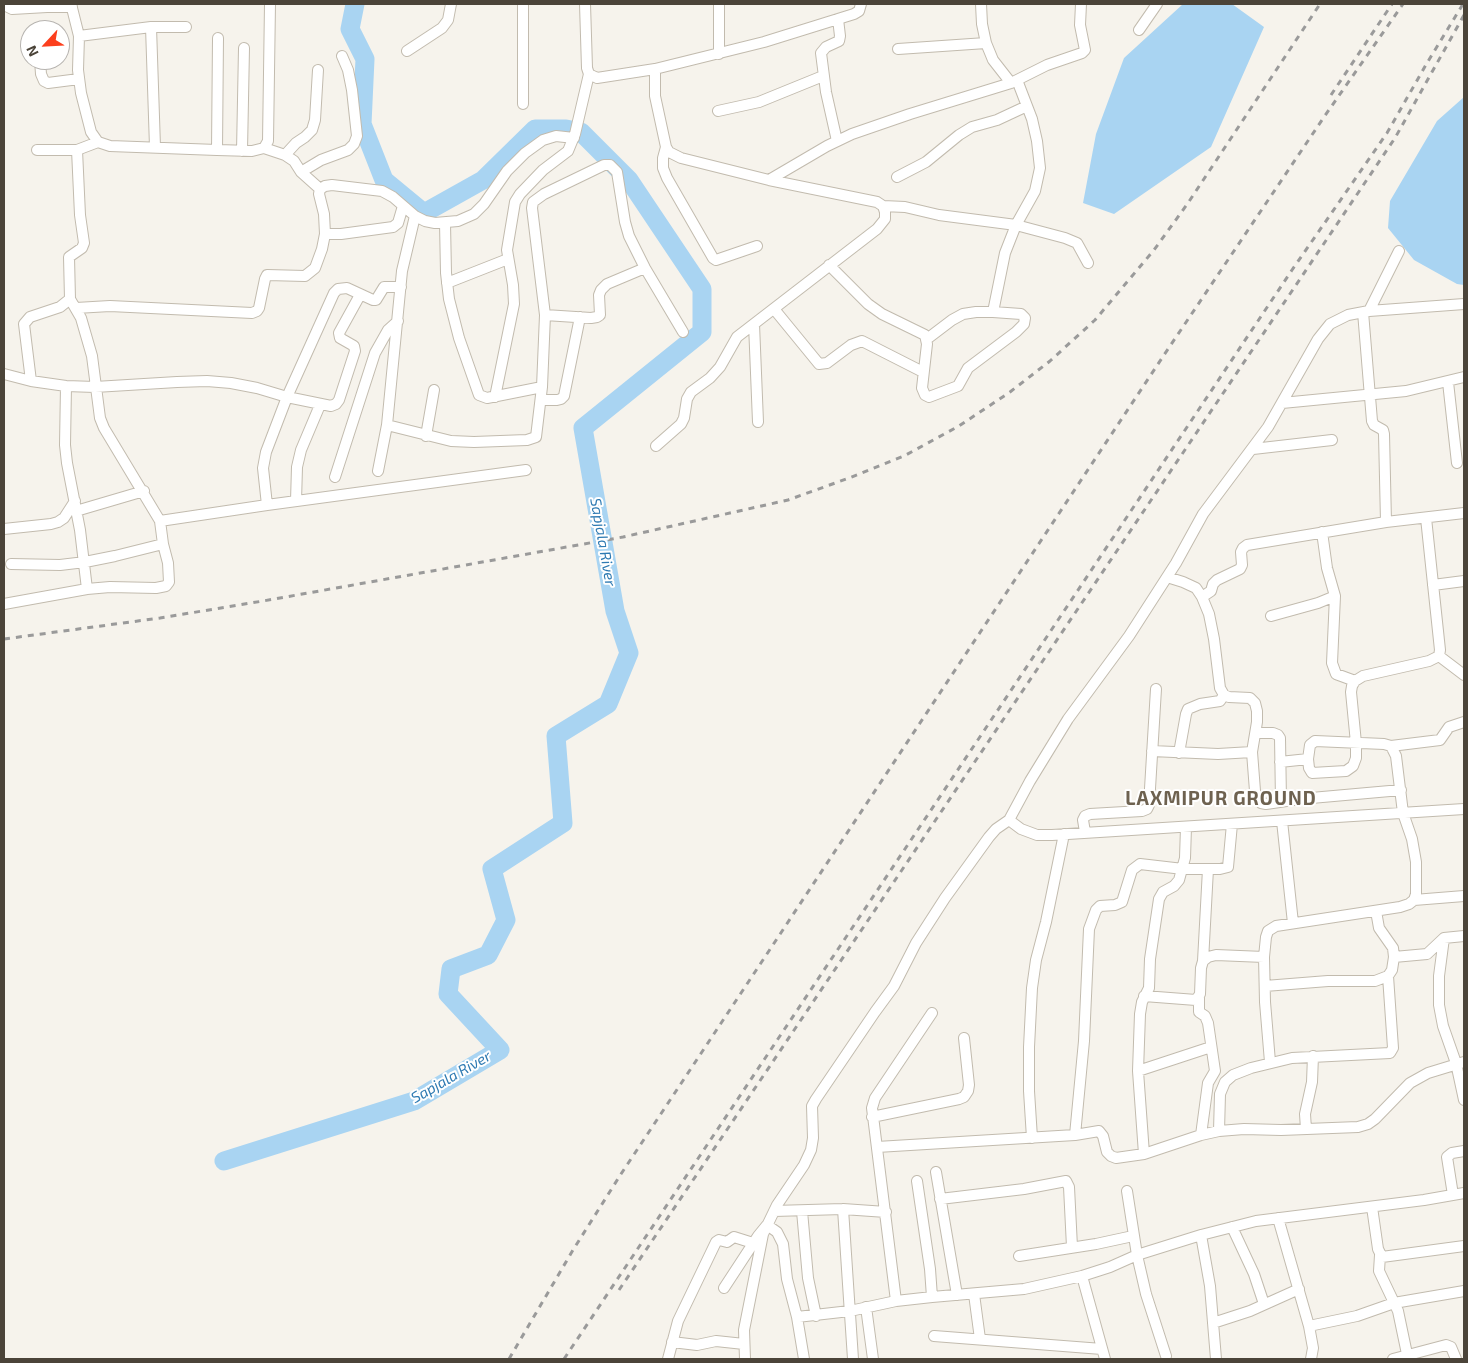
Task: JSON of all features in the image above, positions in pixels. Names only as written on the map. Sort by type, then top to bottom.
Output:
[{"type":"street","points":[[4,4],[12,9],[72,6],[78,36],[81,93],[91,132],[98,142],[110,146],[217,150],[258,150],[264,148],[285,155],[294,161],[301,172],[320,189]]},
{"type":"street","points":[[264,148],[268,141],[270,4]]},
{"type":"street","points":[[406,51],[442,28],[448,20],[452,4]]},
{"type":"street","points":[[523,4],[523,104]]},
{"type":"street","points":[[495,396],[514,304],[507,250],[515,202],[520,194],[543,170],[568,151],[576,133],[589,74],[587,68],[585,4]]},
{"type":"street","points":[[719,4],[719,54]]},
{"type":"street","points":[[589,74],[597,78],[655,69],[719,54],[854,14],[859,11],[861,4]]},
{"type":"street","points":[[981,4],[982,24],[986,43],[993,60],[1014,81],[1027,106],[1037,141],[1040,168],[1035,191],[1016,225],[1005,253],[993,312]]},
{"type":"street","points":[[768,180],[837,141],[879,124],[1014,81],[1047,65],[1078,55],[1085,50],[1080,24],[1081,4]]},
{"type":"street","points":[[1139,30],[1157,4]]},
{"type":"street","points":[[837,141],[823,76],[821,53],[826,47],[839,41],[838,19]]},
{"type":"street","points":[[78,36],[151,27],[186,27]]},
{"type":"street","points":[[151,27],[154,147]]},
{"type":"street","points":[[217,150],[218,38]]},
{"type":"street","points":[[898,48],[986,43]]},
{"type":"street","points":[[242,150],[244,48]]},
{"type":"street","points":[[301,172],[321,160],[348,150],[354,144],[356,136],[352,90],[348,70],[342,56]]},
{"type":"street","points":[[655,69],[655,96],[666,147],[669,152],[681,158],[768,180],[877,202],[883,206],[886,212],[885,219],[877,229],[829,264],[737,337],[720,367],[710,378],[691,392],[687,399],[684,418],[681,424],[656,446]]},
{"type":"street","points":[[40,70],[44,81],[48,83],[79,78]]},
{"type":"street","points":[[285,155],[312,130],[315,120],[318,70]]},
{"type":"street","points":[[718,110],[759,102],[823,76]]},
{"type":"street","points":[[897,176],[926,162],[959,135],[972,127],[997,120],[1027,106]]},
{"type":"street","points":[[320,189],[332,185],[382,191],[424,221],[445,223],[458,221],[474,214],[484,204],[507,171],[525,153],[543,140],[576,133]]},
{"type":"street","points":[[37,150],[77,150],[98,142]]},
{"type":"street","points":[[666,147],[663,158],[667,178],[713,258],[716,260],[757,246]]},
{"type":"street","points":[[4,604],[87,589],[156,588],[166,586],[170,577],[160,522],[144,491],[104,428],[100,418],[92,356],[82,318],[73,303],[69,257],[82,248],[84,244],[80,215],[77,150]]},
{"type":"street","points":[[387,425],[451,441],[474,442],[534,439],[538,432],[541,400],[545,315],[532,208],[533,202],[544,194],[604,165],[610,165],[617,172],[629,236],[645,268],[683,332]]},
{"type":"street","points":[[31,381],[24,324],[30,317],[60,307],[73,303],[257,311],[260,308],[267,275],[305,276],[314,268],[322,249],[325,234],[324,214],[319,194],[320,189]]},
{"type":"street","points":[[325,234],[341,234],[393,226],[398,223],[403,206]]},
{"type":"street","points":[[883,206],[905,207],[939,215],[1016,225],[1065,238],[1077,243],[1088,263]]},
{"type":"street","points":[[378,471],[387,425],[401,287],[408,242],[415,216]]},
{"type":"street","points":[[445,223],[447,283],[454,320],[478,395],[482,398],[542,387]]},
{"type":"street","points":[[1386,522],[1384,434],[1383,430],[1374,425],[1372,421],[1366,311],[1399,250]]},
{"type":"street","points":[[447,283],[508,259]]},
{"type":"street","points":[[829,264],[868,304],[882,314],[925,335],[927,339],[922,388],[925,395],[929,397],[953,388],[961,382],[968,368],[1016,332],[1026,321],[1021,314],[993,312],[964,314],[952,320],[927,339]]},
{"type":"street","points":[[545,315],[580,318],[597,317],[600,315],[599,296],[601,290],[607,284],[645,268]]},
{"type":"street","points":[[267,505],[263,468],[266,452],[287,398],[334,293],[347,288],[376,300],[384,287],[401,287]]},
{"type":"street","points":[[4,374],[31,381],[96,388],[207,381],[231,383],[257,388],[287,398],[331,406],[339,400],[355,351],[354,346],[342,340],[339,336],[360,294]]},
{"type":"street","points":[[746,1359],[744,1344],[747,1314],[763,1234],[774,1211],[804,1165],[811,1150],[814,1138],[812,1106],[903,972],[916,943],[945,898],[989,837],[996,829],[1009,820],[1030,781],[1068,719],[1129,636],[1167,577],[1203,514],[1268,427],[1318,339],[1330,324],[1348,315],[1366,311],[1464,304]]},
{"type":"street","points":[[774,309],[820,364],[827,363],[851,345],[862,340],[923,372]]},
{"type":"street","points":[[541,400],[557,400],[564,396],[580,318]]},
{"type":"street","points":[[335,477],[375,353],[388,330],[398,321]]},
{"type":"street","points":[[754,324],[758,422]]},
{"type":"street","points":[[1282,403],[1406,391],[1464,377]]},
{"type":"street","points":[[1448,382],[1458,462]]},
{"type":"street","points":[[66,386],[65,445],[85,562],[87,589]]},
{"type":"street","points":[[426,436],[434,390]]},
{"type":"street","points":[[296,501],[297,467],[301,450],[320,405]]},
{"type":"street","points":[[1253,449],[1332,440]]},
{"type":"street","points":[[160,522],[267,505],[526,470]]},
{"type":"street","points":[[4,529],[51,524],[64,518],[76,506],[144,491]]},
{"type":"street","points":[[1202,597],[1212,591],[1213,584],[1217,580],[1240,569],[1242,565],[1241,552],[1247,544],[1386,522],[1464,513]]},
{"type":"street","points":[[1426,518],[1440,650],[1439,656]]},
{"type":"street","points":[[1322,532],[1327,568],[1335,596],[1332,663],[1336,674],[1355,681]]},
{"type":"street","points":[[10,564],[60,565],[85,562],[163,544]]},
{"type":"street","points":[[1167,577],[1196,588],[1202,597],[1209,614],[1220,688],[1224,695],[1250,698],[1255,703],[1258,711],[1257,734],[1252,752],[1257,798],[1261,803],[1401,795]]},
{"type":"street","points":[[1433,585],[1464,581]]},
{"type":"street","points":[[1271,616],[1303,608],[1335,596]]},
{"type":"street","points":[[1439,656],[1464,674]]},
{"type":"street","points":[[1439,656],[1429,661],[1362,676],[1355,681],[1351,692],[1356,743],[1356,758],[1353,766],[1346,771],[1312,773],[1309,768],[1310,745],[1315,741],[1356,743],[1384,744],[1391,746],[1440,740],[1448,727],[1464,722]]},
{"type":"street","points":[[1085,832],[1085,816],[1090,814],[1142,811],[1147,809],[1149,805],[1156,689]]},
{"type":"street","points":[[1179,753],[1188,709],[1200,704],[1220,701],[1224,695]]},
{"type":"street","points":[[1257,734],[1278,735],[1280,743],[1281,801]]},
{"type":"street","points":[[1270,1062],[1264,957],[1268,931],[1276,926],[1400,907],[1414,900],[1416,894],[1416,862],[1412,839],[1403,813],[1396,756],[1391,746]]},
{"type":"street","points":[[1152,751],[1218,754],[1252,752]]},
{"type":"street","points":[[1280,762],[1308,759]]},
{"type":"street","points":[[1009,820],[1021,829],[1037,835],[1464,808]]},
{"type":"street","points":[[1282,821],[1293,923]]},
{"type":"street","points":[[1075,1136],[1084,1041],[1089,929],[1096,910],[1100,906],[1115,905],[1122,902],[1132,870],[1140,864],[1183,869],[1220,870],[1228,867],[1230,863],[1232,824]]},
{"type":"street","points":[[1144,1154],[1138,1071],[1140,1014],[1144,996],[1150,988],[1150,959],[1160,896],[1179,880],[1183,869],[1186,827]]},
{"type":"street","points":[[1032,1138],[1029,1047],[1032,988],[1036,960],[1046,922],[1064,834]]},
{"type":"street","points":[[1201,1135],[1208,1083],[1215,1071],[1207,1019],[1198,1010],[1203,961],[1208,869]]},
{"type":"street","points":[[1414,900],[1464,896]]},
{"type":"street","points":[[1265,986],[1328,981],[1375,981],[1388,976],[1392,970],[1393,948],[1378,928],[1376,911]]},
{"type":"street","points":[[1394,957],[1426,954],[1444,938],[1464,936]]},
{"type":"street","points":[[1444,938],[1439,976],[1439,1005],[1443,1026],[1460,1063],[1464,1100]]},
{"type":"street","points":[[1203,961],[1208,957],[1216,955],[1264,957]]},
{"type":"street","points":[[1218,1131],[1220,1094],[1225,1082],[1233,1075],[1270,1062],[1292,1058],[1390,1053],[1393,1048],[1393,1040],[1388,976]]},
{"type":"street","points":[[1144,996],[1191,1001],[1199,998]]},
{"type":"street","points":[[896,1301],[872,1108],[874,1098],[932,1013]]},
{"type":"street","points":[[872,1117],[964,1097],[969,1085],[964,1038]]},
{"type":"street","points":[[1138,1071],[1159,1066],[1211,1047]]},
{"type":"street","points":[[1306,1129],[1305,1114],[1312,1082],[1313,1056]]},
{"type":"street","points":[[877,1147],[975,1140],[1075,1136],[1099,1131],[1103,1136],[1110,1156],[1116,1158],[1144,1154],[1218,1131],[1352,1128],[1368,1124],[1375,1119],[1410,1083],[1428,1072],[1460,1063]]},
{"type":"street","points":[[1453,1195],[1447,1157],[1452,1153],[1464,1151]]},
{"type":"street","points":[[936,1172],[957,1295]]},
{"type":"street","points":[[917,1181],[930,1269],[932,1297]]},
{"type":"street","points":[[940,1198],[1016,1190],[1066,1181],[1069,1186],[1072,1247]]},
{"type":"street","points":[[1127,1191],[1133,1236],[1146,1294],[1166,1356]]},
{"type":"street","points":[[797,1317],[850,1311],[896,1301],[1024,1289],[1082,1276],[1137,1255],[1232,1227],[1278,1218],[1372,1207],[1464,1193]]},
{"type":"street","points":[[1372,1207],[1380,1255],[1379,1271],[1398,1311],[1407,1354]]},
{"type":"street","points":[[774,1211],[843,1209],[886,1212]]},
{"type":"street","points":[[843,1209],[852,1359]]},
{"type":"street","points":[[802,1211],[808,1278],[816,1316]]},
{"type":"street","points":[[1278,1218],[1309,1326],[1312,1348],[1311,1359]]},
{"type":"street","points":[[724,1288],[767,1225]]},
{"type":"street","points":[[767,1225],[776,1232],[783,1244],[787,1280],[797,1317],[804,1359]]},
{"type":"street","points":[[1232,1227],[1254,1274],[1264,1304]]},
{"type":"street","points":[[1201,1235],[1210,1286],[1216,1359]]},
{"type":"street","points":[[1019,1256],[1110,1242],[1133,1236]]},
{"type":"street","points":[[668,1359],[672,1342],[689,1296],[716,1242],[719,1240],[727,1242],[734,1237],[753,1243]]},
{"type":"street","points":[[1380,1255],[1386,1257],[1464,1246]]},
{"type":"street","points":[[934,1336],[980,1339],[1103,1354],[1082,1276]]},
{"type":"street","points":[[1213,1323],[1299,1289]]},
{"type":"street","points":[[1309,1326],[1357,1316],[1394,1303],[1464,1291]]},
{"type":"street","points":[[974,1294],[980,1339]]},
{"type":"street","points":[[866,1307],[873,1359]]},
{"type":"street","points":[[672,1342],[697,1345],[716,1341],[744,1344]]},
{"type":"street","points":[[1393,1359],[1446,1345],[1451,1347],[1456,1359]]},
{"type":"water","points":[[1183,4],[1232,4],[1264,27],[1211,147],[1114,214],[1083,203],[1096,134],[1124,58]]},
{"type":"water","points":[[1464,97],[1464,285],[1457,284],[1414,260],[1388,228],[1390,201],[1437,121]]},
{"type":"waterway","name":"Sapjala River","points":[[224,1161],[414,1101],[500,1050],[448,994],[451,969],[488,955],[506,920],[492,869],[563,823],[556,736],[608,704],[629,653],[615,611],[583,428],[702,332],[702,289],[629,180],[581,132],[566,129],[535,129],[483,180],[424,213],[384,180],[362,124],[365,59],[350,29],[355,4]]},
{"type":"railway","points":[[4,639],[160,618],[623,537],[788,500],[904,456],[959,426],[1010,392],[1050,361],[1095,320],[1154,250],[1188,203],[1320,4]]},
{"type":"railway","points":[[1331,95],[1392,4]]},
{"type":"railway","points":[[509,1359],[573,1250],[621,1174],[1164,355],[1324,117],[1403,4]]},
{"type":"railway","points":[[564,1359],[1292,270],[1387,133],[1463,4]]},
{"type":"railway","points":[[619,1290],[1395,138],[1464,15]]},
{"type":"district","name":"LAXMIPUR GROUND","points":[[1221,799]]}]
